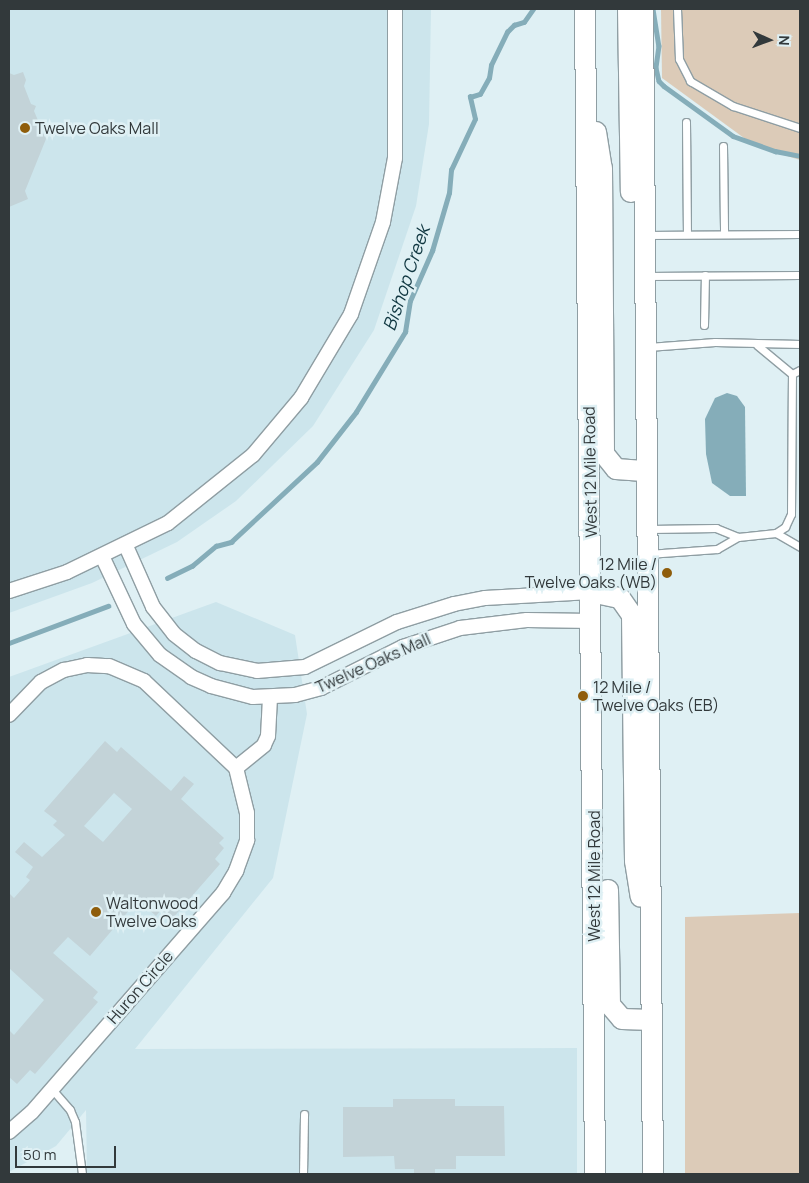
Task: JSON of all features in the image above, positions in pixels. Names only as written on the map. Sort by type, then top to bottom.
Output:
[{"type":"main road","name":"West 12 Mile Road","points":[[585,9],[593,722],[595,1174]]},
{"type":"main road","points":[[628,9],[633,312],[646,344]]},
{"type":"main road","points":[[643,9],[653,1174]]},
{"type":"main road","points":[[585,58],[602,168],[604,454],[616,469],[647,471]]},
{"type":"main road","points":[[591,592],[620,598],[632,615],[634,861],[651,953]]},
{"type":"main road","points":[[593,722],[606,774],[610,1005],[622,1019],[652,1020]]},
{"type":"street","points":[[9,591],[67,572],[126,546],[182,514],[254,455],[301,398],[351,314],[383,222],[392,178],[397,118],[396,9]]},
{"type":"street","name":"Twelve Oaks Mall","points":[[126,546],[153,607],[174,634],[215,661],[258,671],[306,667],[397,622],[454,604],[485,598],[591,592]]},
{"type":"street","name":"Twelve Oaks Mall","points":[[102,556],[134,624],[160,655],[182,672],[211,686],[270,697],[309,692],[333,684],[403,647],[460,628],[527,620],[592,621]]},
{"type":"street","points":[[10,712],[41,682],[64,670],[87,665],[109,666],[144,681],[236,768],[264,745],[268,736],[270,697]]},
{"type":"street","name":"Huron Circle","points":[[9,1132],[32,1112],[223,893],[236,871],[247,840],[247,813],[236,768]]},
{"type":"lane","points":[[677,9],[679,59],[690,81],[733,106],[800,128]]},
{"type":"lane","points":[[686,122],[687,234]]},
{"type":"lane","points":[[723,146],[724,234]]},
{"type":"lane","points":[[645,234],[800,234]]},
{"type":"lane","points":[[704,325],[705,275]]},
{"type":"lane","points":[[646,276],[800,275]]},
{"type":"lane","points":[[646,344],[715,342],[757,345],[800,344]]},
{"type":"lane","points":[[757,345],[792,374]]},
{"type":"lane","points":[[792,374],[800,370]]},
{"type":"lane","points":[[648,554],[717,549],[738,537],[776,533],[785,527],[791,514],[792,374]]},
{"type":"lane","points":[[648,529],[716,528],[738,537]]},
{"type":"lane","points":[[776,533],[800,547]]},
{"type":"lane","points":[[51,1088],[70,1110],[75,1122],[82,1174]]},
{"type":"lane","points":[[303,1174],[304,1114]]},
{"type":"shaded area","points":[[9,9],[431,9],[429,124],[416,206],[374,330],[313,426],[236,501],[177,542],[92,583],[9,613]]},
{"type":"shaded area","points":[[661,9],[800,9],[800,160],[755,146],[662,78]]},
{"type":"shaded area","points":[[727,393],[737,396],[745,407],[746,496],[730,496],[712,483],[706,454],[705,419],[715,398]]},
{"type":"shaded area","points":[[216,602],[295,635],[307,714],[273,878],[135,1049],[577,1048],[577,1174],[87,1174],[86,1110],[56,1146],[9,1172],[9,677]]},
{"type":"shaded area","points":[[800,913],[800,1174],[685,1174],[685,917]]},
{"type":"building","name":"Twelve Oaks Mall","points":[[23,72],[26,80],[24,86],[31,104],[36,106],[34,111],[46,139],[25,191],[28,199],[9,207],[9,73],[14,75]]},
{"type":"building","name":"Waltonwood Twelve Oaks","points":[[105,741],[117,752],[121,747],[171,791],[184,776],[194,784],[181,799],[224,838],[219,843],[224,848],[215,859],[220,864],[172,919],[161,910],[156,916],[138,900],[90,956],[68,937],[53,953],[98,992],[93,998],[98,1002],[35,1074],[30,1070],[17,1084],[9,1077],[9,1030],[14,1035],[44,1000],[9,968],[9,893],[14,898],[30,880],[26,877],[33,867],[15,852],[24,842],[42,857],[65,835],[53,825],[57,821],[44,811]],"holes":[[[114,793],[132,809],[103,842],[84,826]]]},
{"type":"building","points":[[393,1099],[455,1099],[455,1106],[504,1106],[505,1156],[456,1156],[456,1169],[435,1169],[435,1174],[414,1174],[414,1169],[395,1169],[394,1156],[343,1157],[343,1107],[393,1107]]},
{"type":"waterway","name":"Bishop Creek","points":[[167,578],[192,566],[216,546],[231,542],[317,462],[356,412],[405,332],[410,301],[432,251],[449,193],[451,170],[475,119],[470,97],[480,94],[489,78],[491,65],[507,32],[514,25],[524,22],[533,9]]},
{"type":"waterway","points":[[653,9],[659,46],[656,68],[659,81],[733,136],[775,151],[800,156]]},
{"type":"waterway","name":"Bishop Creek","points":[[9,643],[108,606]]},
{"type":"place","name":"Twelve Oaks Mall","points":[[25,128]]},
{"type":"place","name":"12 Mile / Twelve Oaks (WB)","points":[[667,573]]},
{"type":"place","name":"12 Mile / Twelve Oaks (EB)","points":[[583,696]]},
{"type":"place","name":"Waltonwood Twelve Oaks","points":[[96,912]]}]
